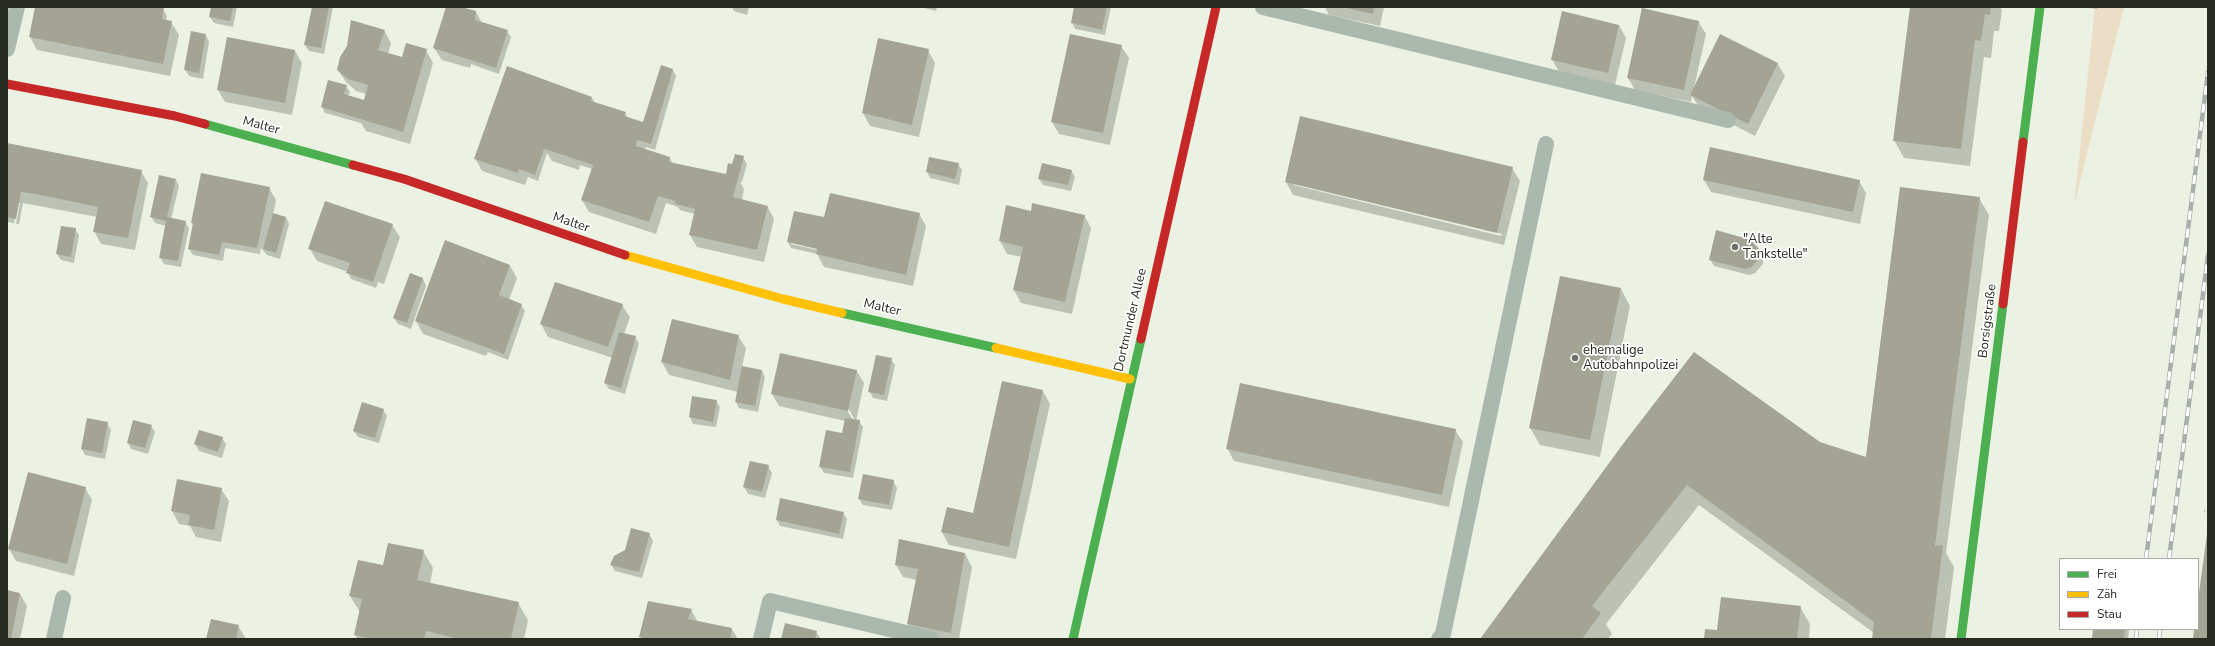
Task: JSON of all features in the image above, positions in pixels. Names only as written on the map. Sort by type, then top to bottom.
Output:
[{"type":"street","name":"Dortmunder Allee","points":[[1073,639],[1130,379],[1216,7]]},
{"type":"street","name":"Borsigstraße","points":[[1961,639],[2040,7]]},
{"type":"street","name":"Malter","points":[[7,84],[175,116],[404,179],[634,258],[783,299],[1130,379]]},
{"type":"lane","points":[[7,49],[17,7]]},
{"type":"lane","points":[[1263,7],[1728,120]]},
{"type":"lane","points":[[1439,639],[1443,634],[1546,144]]},
{"type":"lane","points":[[54,639],[63,598]]},
{"type":"lane","points":[[761,639],[770,601],[932,639]]},
{"type":"path","points":[[2204,511],[2208,512]]},
{"type":"shaded area","points":[[2095,7],[2124,7],[2074,206]]},
{"type":"building","points":[[35,7],[164,8],[162,19],[172,21],[163,64],[29,37]]},
{"type":"building","points":[[211,7],[233,7],[230,21],[209,17]]},
{"type":"building","points":[[312,7],[329,7],[321,48],[304,45]]},
{"type":"building","points":[[446,7],[461,7],[476,11],[475,20],[508,30],[496,68],[433,48]]},
{"type":"building","points":[[1074,7],[1107,7],[1102,30],[1071,23]]},
{"type":"building","points":[[1342,7],[1374,7],[1373,14]]},
{"type":"building","points":[[1910,7],[1991,7],[1990,15],[1985,14],[1981,41],[1975,40],[1961,149],[1893,141]]},
{"type":"building","points":[[1642,8],[1699,21],[1684,90],[1627,78]]},
{"type":"building","points":[[1562,11],[1619,25],[1608,73],[1551,60]]},
{"type":"building","points":[[351,20],[385,30],[378,50],[402,57],[406,43],[427,49],[403,132],[321,107],[328,80],[347,85],[344,94],[364,100],[368,85],[348,79],[337,70],[340,57],[347,46]]},
{"type":"building","points":[[191,31],[206,34],[199,73],[184,70]]},
{"type":"building","points":[[1070,34],[1122,45],[1103,133],[1051,122]]},
{"type":"building","points":[[1720,34],[1778,63],[1748,124],[1690,95]]},
{"type":"building","points":[[227,37],[295,50],[285,103],[217,90]]},
{"type":"building","points":[[878,38],[929,49],[912,125],[862,113]]},
{"type":"building","points":[[661,65],[673,69],[651,144],[637,140],[636,146],[670,157],[669,162],[726,174],[728,163],[732,164],[735,154],[744,156],[733,197],[768,206],[757,250],[689,235],[695,209],[675,204],[675,201],[658,196],[649,222],[581,200],[593,165],[572,158],[544,149],[535,175],[519,169],[518,173],[474,159],[507,66],[592,97],[591,101],[626,112],[624,116],[643,122]]},
{"type":"building","points":[[1300,116],[1513,167],[1497,233],[1285,182]]},
{"type":"building","points":[[7,143],[142,170],[128,238],[93,232],[98,207],[36,194],[21,192],[16,219],[7,217]]},
{"type":"building","points":[[1710,147],[1860,180],[1853,212],[1703,180]]},
{"type":"building","points":[[929,157],[959,163],[955,179],[926,172]]},
{"type":"building","points":[[1042,163],[1072,170],[1068,185],[1038,179]]},
{"type":"building","points":[[201,173],[270,187],[257,248],[222,242],[219,255],[188,249],[193,223],[191,223]]},
{"type":"building","points":[[159,175],[176,179],[167,217],[186,221],[178,261],[159,258],[166,221],[150,217]]},
{"type":"building","points":[[1900,187],[1980,197],[1935,546],[1943,545],[1931,639],[1872,639],[1874,622],[1687,485],[1592,606],[1601,613],[1582,639],[1480,639],[1626,440],[1694,352],[1820,442],[1866,457]]},
{"type":"building","points":[[830,193],[920,213],[906,275],[816,254],[817,249],[787,242],[794,211],[824,217]]},
{"type":"building","points":[[325,201],[393,224],[373,282],[346,273],[350,263],[308,249]]},
{"type":"building","points":[[1032,203],[1085,215],[1065,302],[1013,290],[1023,247],[999,241],[1006,205],[1031,211]]},
{"type":"building","points":[[273,213],[286,217],[276,253],[263,249]]},
{"type":"building","points":[[61,226],[76,228],[71,257],[56,254]]},
{"type":"building","name":"\"Alte Tankstelle\"","points":[[1716,230],[1751,240],[1760,250],[1759,257],[1752,267],[1745,269],[1709,260]]},
{"type":"building","points":[[445,240],[510,265],[499,295],[522,304],[504,354],[415,321]]},
{"type":"building","points":[[410,273],[423,278],[407,323],[393,318]]},
{"type":"building","name":"ehemalige Autobahnpolizei","points":[[1560,276],[1621,288],[1590,440],[1529,428]]},
{"type":"building","points":[[555,282],[623,304],[608,347],[540,324]]},
{"type":"building","points":[[672,319],[739,335],[730,380],[661,362]]},
{"type":"building","points":[[619,332],[636,336],[621,388],[604,383]]},
{"type":"building","points":[[780,353],[857,370],[848,411],[771,394]]},
{"type":"building","points":[[876,355],[892,358],[884,395],[868,392]]},
{"type":"building","points":[[742,366],[762,370],[755,406],[735,402]]},
{"type":"building","points":[[1002,381],[1043,390],[1009,547],[941,532],[947,507],[973,513]]},
{"type":"building","points":[[1240,383],[1456,429],[1442,495],[1226,449]]},
{"type":"building","points":[[692,396],[717,400],[713,422],[689,417]]},
{"type":"building","points":[[362,402],[384,409],[375,438],[353,431]]},
{"type":"building","points":[[87,418],[108,422],[102,453],[81,449]]},
{"type":"building","points":[[845,418],[860,420],[850,472],[819,467],[826,430],[842,433]]},
{"type":"building","points":[[133,420],[152,425],[145,448],[127,443]]},
{"type":"building","points":[[199,430],[223,437],[218,452],[194,444]]},
{"type":"building","points":[[750,461],[769,465],[762,492],[743,487]]},
{"type":"building","points":[[28,472],[86,487],[67,564],[8,549]]},
{"type":"building","points":[[863,474],[894,480],[889,505],[858,499]]},
{"type":"building","points":[[177,479],[222,488],[214,530],[188,525],[190,515],[171,511]]},
{"type":"building","points":[[780,498],[844,512],[839,534],[776,520]]},
{"type":"building","points":[[631,528],[650,533],[639,572],[610,565],[614,556],[625,550]]},
{"type":"building","points":[[2207,534],[2208,639],[2193,639],[2194,630],[2199,630],[2199,593]]},
{"type":"building","points":[[899,539],[965,553],[951,633],[907,624],[918,569],[895,565]]},
{"type":"building","points":[[388,543],[424,550],[417,580],[519,602],[511,639],[459,639],[426,631],[424,639],[373,639],[354,635],[362,599],[349,596],[358,560],[383,565]]},
{"type":"building","points":[[7,590],[20,593],[11,639],[7,639]]},
{"type":"building","points":[[1721,597],[1801,606],[1797,639],[1704,639],[1705,629],[1717,630]]},
{"type":"building","points":[[648,601],[692,609],[688,619],[732,628],[730,639],[647,639],[639,637]]},
{"type":"building","points":[[211,619],[239,625],[236,639],[206,639]]},
{"type":"building","points":[[785,623],[817,631],[815,639],[781,639]]},
{"type":"building","points":[[2093,630],[2125,630],[2124,639],[2092,639]]},
{"type":"railway","points":[[2146,558],[2208,72]]},
{"type":"railway","points":[[2169,558],[2208,255]]},
{"type":"railway","points":[[2136,639],[2137,630]]},
{"type":"railway","points":[[2159,639],[2160,630]]},
{"type":"traffic: fast","points":[[2023,142],[2040,7]]},
{"type":"traffic: fast","points":[[205,124],[353,165]]},
{"type":"traffic: fast","points":[[1961,639],[2003,304]]},
{"type":"traffic: fast","points":[[842,313],[996,348]]},
{"type":"traffic: fast","points":[[1073,639],[1141,339]]},
{"type":"traffic: slow","points":[[625,255],[783,299],[842,313]]},
{"type":"traffic: slow","points":[[996,348],[1130,379]]},
{"type":"traffic: jam","points":[[1141,339],[1216,7]]},
{"type":"traffic: jam","points":[[7,84],[175,116],[205,124]]},
{"type":"traffic: jam","points":[[2003,304],[2023,142]]},
{"type":"traffic: jam","points":[[353,165],[404,179],[625,255]]},
{"type":"place","name":"\"Alte Tankstelle\"","points":[[1735,247]]},
{"type":"place","name":"ehemalige Autobahnpolizei","points":[[1575,358]]}]
